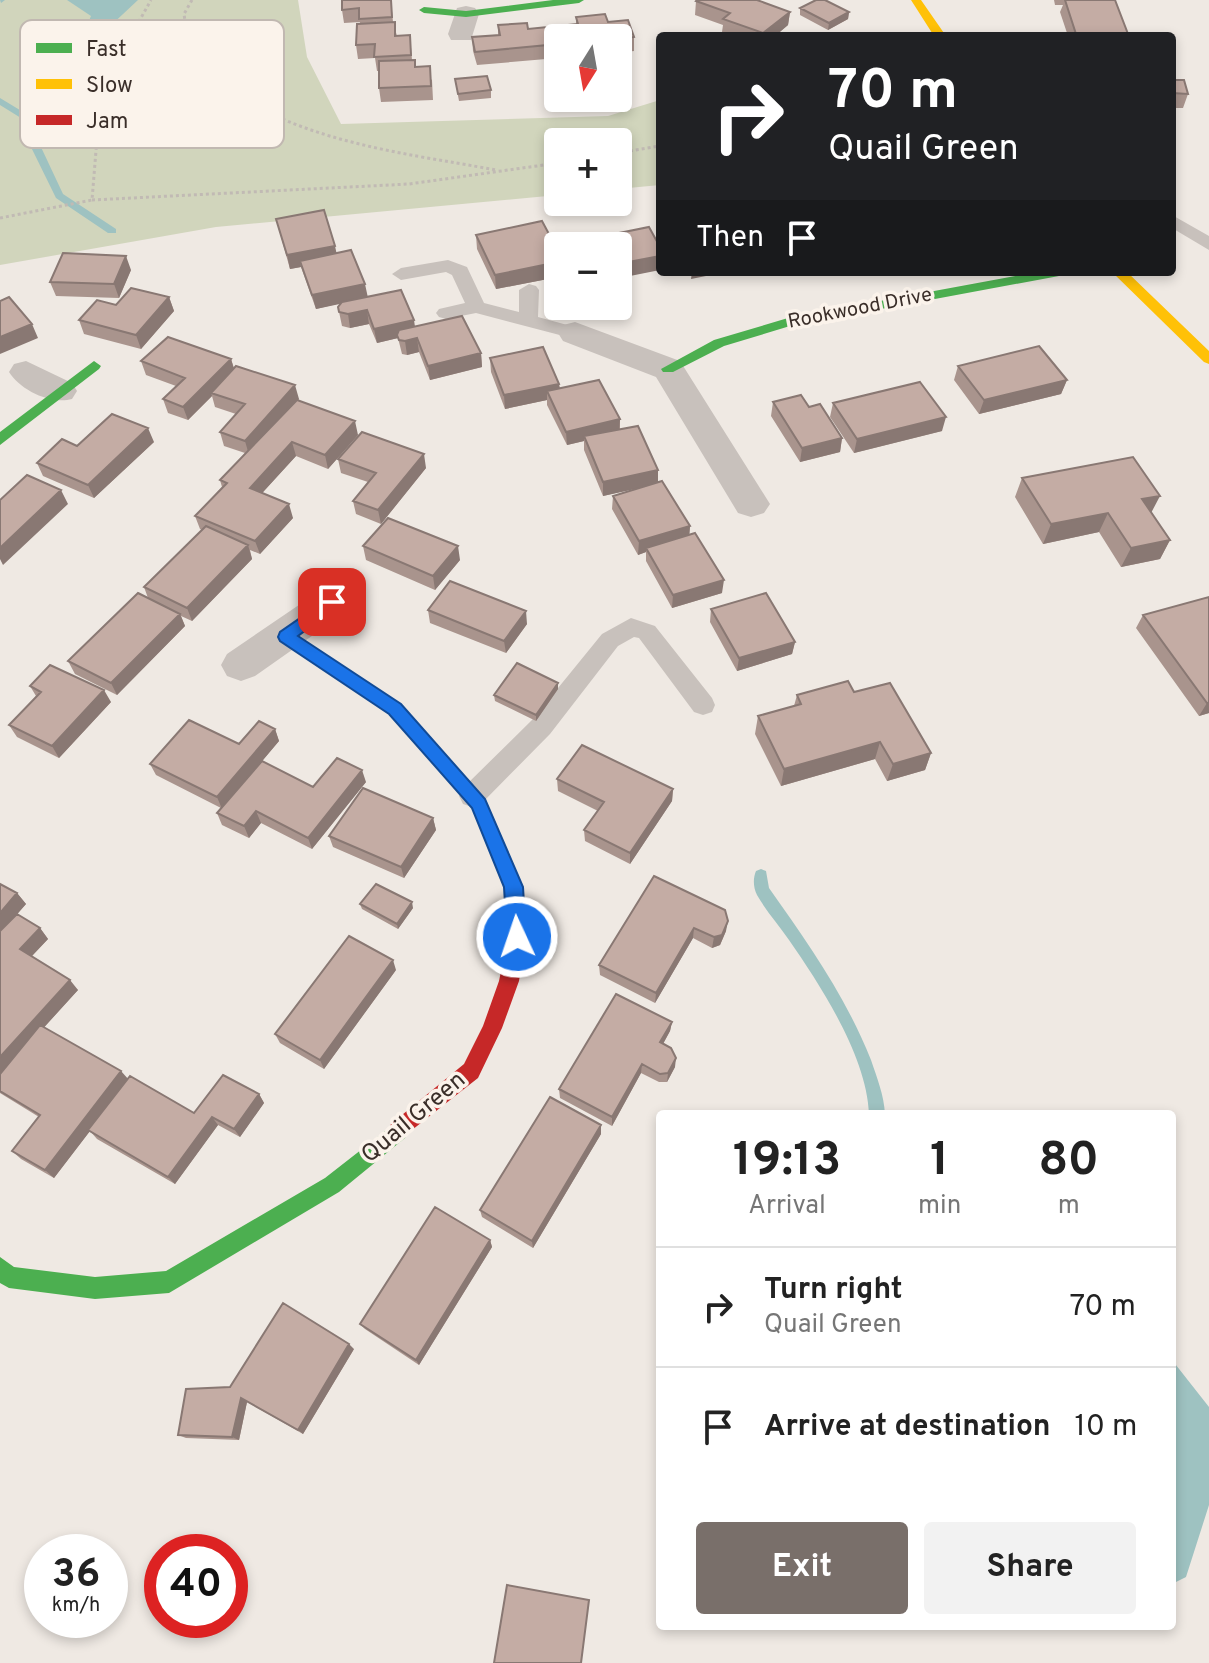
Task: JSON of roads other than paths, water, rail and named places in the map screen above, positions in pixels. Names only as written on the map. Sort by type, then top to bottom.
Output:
[{"type":"street","points":[[424,10],[463,24],[579,0]]},
{"type":"street","points":[[916,0],[937,32]]},
{"type":"street","name":"Rookwood Drive","points":[[668,369],[719,343],[788,322],[1037,276]]},
{"type":"street","points":[[1123,276],[1209,359]]},
{"type":"street","points":[[575,333],[668,369],[751,504]]},
{"type":"street","points":[[0,440],[94,366]]},
{"type":"street","points":[[26,372],[60,391]]},
{"type":"street","points":[[241,665],[286,637],[332,602]]},
{"type":"street","name":"Quail Green","points":[[0,1268],[9,1277],[95,1288],[169,1282],[332,1185],[471,1071],[492,1028],[509,981],[517,937],[514,887],[479,804],[395,709],[286,637]]},
{"type":"lane","points":[[1176,223],[1209,244]]},
{"type":"lane","points":[[401,274],[448,266],[460,271],[476,307]]},
{"type":"lane","points":[[528,319],[529,290]]},
{"type":"lane","points":[[446,313],[476,307],[575,333]]},
{"type":"lane","points":[[472,796],[541,727],[610,640],[631,627],[647,632],[703,705]]},
{"type":"water","points":[[67,0],[138,0],[117,20],[89,20],[91,16]]},
{"type":"water","points":[[1176,1365],[1209,1407],[1209,1505],[1186,1577],[1176,1582]]},
{"type":"waterway","points":[[0,101],[20,113]]},
{"type":"waterway","points":[[36,148],[59,196],[112,231]]},
{"type":"waterway","points":[[761,875],[762,890],[820,975],[845,1019],[871,1084],[877,1110]]}]
